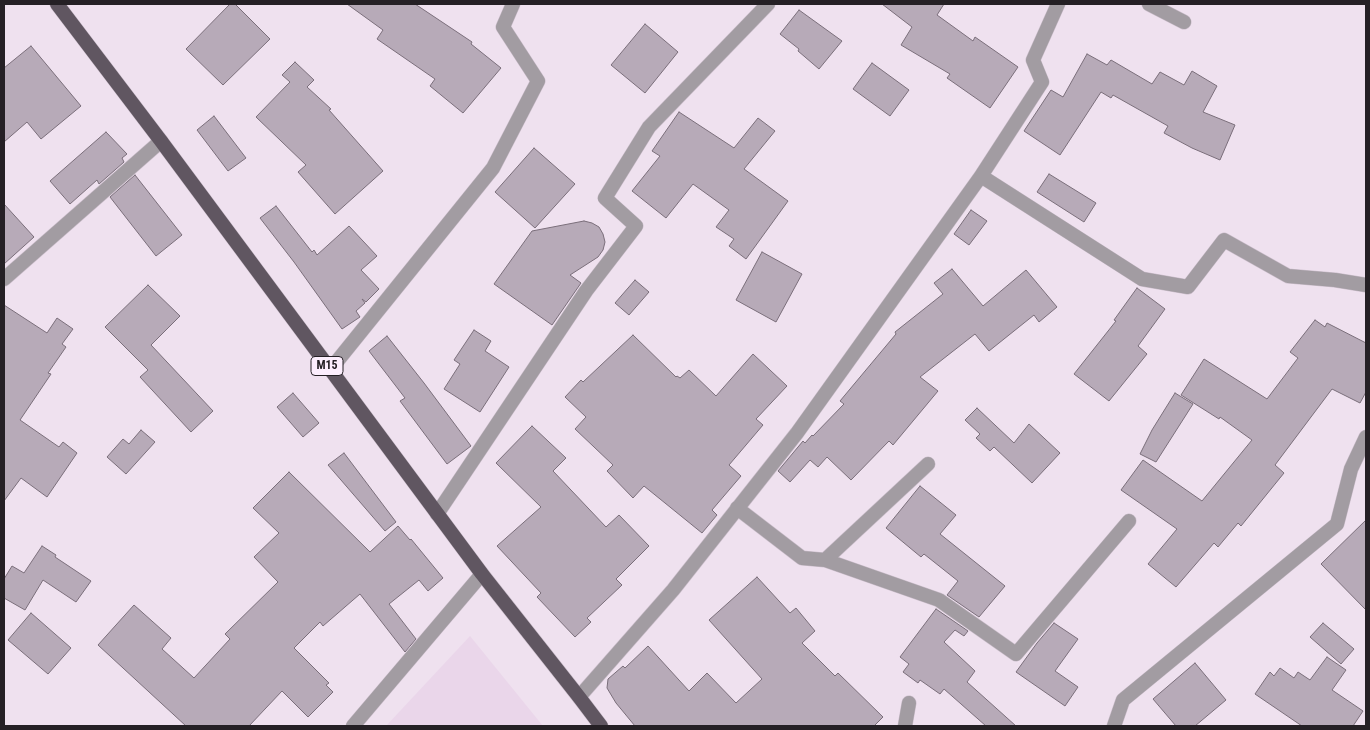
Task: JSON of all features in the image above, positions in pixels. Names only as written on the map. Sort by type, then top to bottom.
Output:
[{"type":"highway","name":"M15","points":[[57,4],[482,574],[600,726]]},
{"type":"street","points":[[330,370],[493,168],[538,81],[503,26],[513,4]]},
{"type":"street","points":[[437,514],[586,291],[636,226],[606,198],[649,127],[768,4]]},
{"type":"street","points":[[579,697],[673,590],[797,433],[981,176],[1042,82],[1033,60],[1058,4]]},
{"type":"street","points":[[1149,4],[1184,22]]},
{"type":"street","points":[[4,279],[161,141]]},
{"type":"street","points":[[981,176],[1142,279],[1188,287],[1224,240],[1288,276],[1366,285]]},
{"type":"street","points":[[1114,726],[1123,700],[1337,524],[1352,469],[1366,437]]},
{"type":"street","points":[[825,560],[928,464]]},
{"type":"street","points":[[737,508],[802,558],[825,560],[939,600],[1016,654],[1129,521]]},
{"type":"street","points":[[353,726],[482,574]]},
{"type":"street","points":[[905,726],[909,703]]},
{"type":"shaded area","points":[[470,636],[543,726],[386,726]]},
{"type":"building","points":[[230,4],[235,4],[270,39],[223,85],[186,49]]},
{"type":"building","points":[[347,4],[415,4],[472,42],[471,44],[501,68],[463,113],[430,86],[435,79],[377,39],[383,30]]},
{"type":"building","points":[[882,4],[944,4],[937,15],[973,41],[975,37],[1018,67],[990,108],[947,78],[950,74],[901,45],[912,27]]},
{"type":"building","points":[[799,10],[842,41],[819,69],[798,51],[799,49],[780,34]]},
{"type":"building","points":[[645,24],[678,52],[645,93],[611,65]]},
{"type":"building","points":[[31,46],[81,106],[41,139],[27,122],[4,142],[4,68]]},
{"type":"building","points":[[1087,54],[1107,65],[1111,60],[1152,84],[1160,72],[1184,85],[1192,71],[1217,86],[1203,112],[1235,125],[1220,160],[1164,133],[1168,126],[1113,95],[1111,98],[1101,92],[1060,155],[1024,131],[1051,90],[1063,97]]},
{"type":"building","points":[[295,62],[314,80],[307,87],[331,109],[329,110],[383,171],[335,214],[298,172],[306,165],[256,117],[290,82],[282,75]]},
{"type":"building","points":[[872,63],[909,90],[890,116],[853,89]]},
{"type":"building","points":[[679,112],[734,148],[758,118],[775,131],[744,169],[788,201],[746,259],[729,246],[734,239],[716,227],[729,210],[693,184],[666,218],[632,191],[660,156],[652,151]]},
{"type":"building","points":[[214,116],[246,158],[228,171],[197,130]]},
{"type":"building","points":[[106,132],[127,154],[122,158],[124,162],[99,184],[97,180],[70,204],[50,181]]},
{"type":"building","points":[[534,148],[575,184],[535,228],[495,192]]},
{"type":"building","points":[[1049,174],[1096,203],[1084,222],[1037,192]]},
{"type":"building","points":[[135,175],[182,235],[156,256],[110,197]]},
{"type":"building","points":[[4,204],[34,237],[4,264]]},
{"type":"building","points":[[276,206],[312,252],[314,250],[317,255],[349,226],[377,256],[361,270],[379,289],[366,302],[362,299],[365,303],[356,311],[360,317],[342,329],[260,218]]},
{"type":"building","points":[[971,210],[987,221],[969,245],[954,234]]},
{"type":"building","points":[[584,221],[599,227],[605,242],[603,250],[598,257],[570,275],[581,283],[552,325],[494,284],[532,231]]},
{"type":"building","points":[[762,252],[802,274],[776,322],[736,300]]},
{"type":"building","points":[[952,269],[983,306],[1026,270],[1057,307],[1039,322],[1034,315],[989,351],[975,334],[920,377],[938,391],[893,445],[889,441],[851,480],[827,457],[818,467],[810,460],[790,482],[778,471],[803,441],[805,443],[813,436],[844,404],[840,401],[896,334],[895,332],[943,294],[934,283]]},
{"type":"building","points":[[635,280],[649,292],[629,315],[615,303]]},
{"type":"building","points":[[148,285],[180,316],[151,345],[213,411],[191,432],[140,377],[148,370],[105,327]]},
{"type":"building","points":[[1137,288],[1165,309],[1138,346],[1147,354],[1109,401],[1074,374],[1116,321],[1114,320]]},
{"type":"building","points":[[4,305],[47,333],[57,318],[73,329],[62,344],[66,347],[48,373],[51,374],[20,420],[59,447],[63,442],[77,453],[47,497],[21,478],[4,501]]},
{"type":"building","points":[[1315,320],[1325,327],[1327,323],[1366,343],[1366,392],[1360,403],[1332,389],[1275,465],[1284,473],[1241,526],[1238,523],[1218,547],[1214,543],[1176,587],[1148,564],[1177,529],[1121,490],[1143,460],[1202,501],[1252,440],[1220,417],[1219,419],[1181,395],[1204,359],[1267,399],[1298,358],[1290,352]]},
{"type":"building","points":[[474,330],[491,341],[485,351],[509,367],[480,412],[444,389],[460,364],[454,360]]},
{"type":"building","points":[[633,335],[676,377],[680,378],[689,370],[716,396],[753,354],[787,386],[756,419],[763,425],[729,465],[741,476],[712,510],[717,515],[702,533],[644,486],[633,498],[607,471],[613,465],[575,429],[586,417],[565,397],[581,380],[583,382]]},
{"type":"building","points":[[387,336],[471,446],[447,464],[400,401],[405,398],[369,351]]},
{"type":"building","points":[[293,393],[319,423],[303,437],[277,407]]},
{"type":"building","points":[[1175,393],[1193,404],[1156,462],[1140,454],[1152,430]]},
{"type":"building","points":[[977,408],[1014,443],[1029,424],[1060,453],[1032,483],[994,447],[990,451],[976,438],[980,434],[965,420]]},
{"type":"building","points":[[532,426],[566,458],[553,471],[606,527],[619,515],[649,546],[616,579],[622,585],[587,618],[591,622],[575,637],[537,597],[541,593],[497,546],[541,507],[496,463]]},
{"type":"building","points":[[141,430],[155,442],[126,474],[107,457],[123,439],[129,444]]},
{"type":"building","points":[[344,453],[396,522],[385,531],[328,465]]},
{"type":"building","points":[[289,472],[370,552],[398,526],[443,578],[428,591],[419,580],[389,604],[416,639],[405,652],[360,594],[323,626],[320,622],[294,648],[329,683],[326,685],[333,692],[308,717],[282,691],[249,726],[186,726],[98,645],[134,605],[171,638],[162,649],[194,678],[230,639],[225,634],[278,582],[254,557],[279,533],[253,508]]},
{"type":"building","points":[[920,486],[956,515],[940,534],[1005,586],[979,617],[947,595],[958,581],[924,554],[921,557],[886,528]]},
{"type":"building","points":[[1366,520],[1366,610],[1321,564]]},
{"type":"building","points":[[42,546],[91,581],[76,602],[43,580],[25,610],[4,598],[4,579],[12,566],[24,573]]},
{"type":"building","points":[[757,577],[790,613],[796,608],[815,631],[802,643],[835,676],[838,673],[883,717],[874,726],[635,726],[616,703],[607,688],[608,679],[623,666],[625,668],[648,646],[689,691],[707,673],[736,703],[762,679],[709,620]]},
{"type":"building","points":[[936,609],[968,631],[964,636],[955,630],[944,642],[975,671],[967,682],[1016,726],[986,726],[944,689],[940,694],[920,680],[918,683],[903,672],[909,664],[900,657]]},
{"type":"building","points":[[31,613],[71,648],[48,674],[8,640]]},
{"type":"building","points":[[1054,623],[1078,639],[1055,671],[1078,687],[1065,706],[1016,672]]},
{"type":"building","points":[[1323,623],[1354,649],[1341,664],[1310,637]]},
{"type":"building","points":[[1327,657],[1346,670],[1332,690],[1363,711],[1353,726],[1302,726],[1255,694],[1270,672],[1274,676],[1280,668],[1294,678],[1298,672],[1310,680]]},
{"type":"building","points":[[1195,663],[1226,700],[1195,726],[1176,726],[1153,699]]}]
